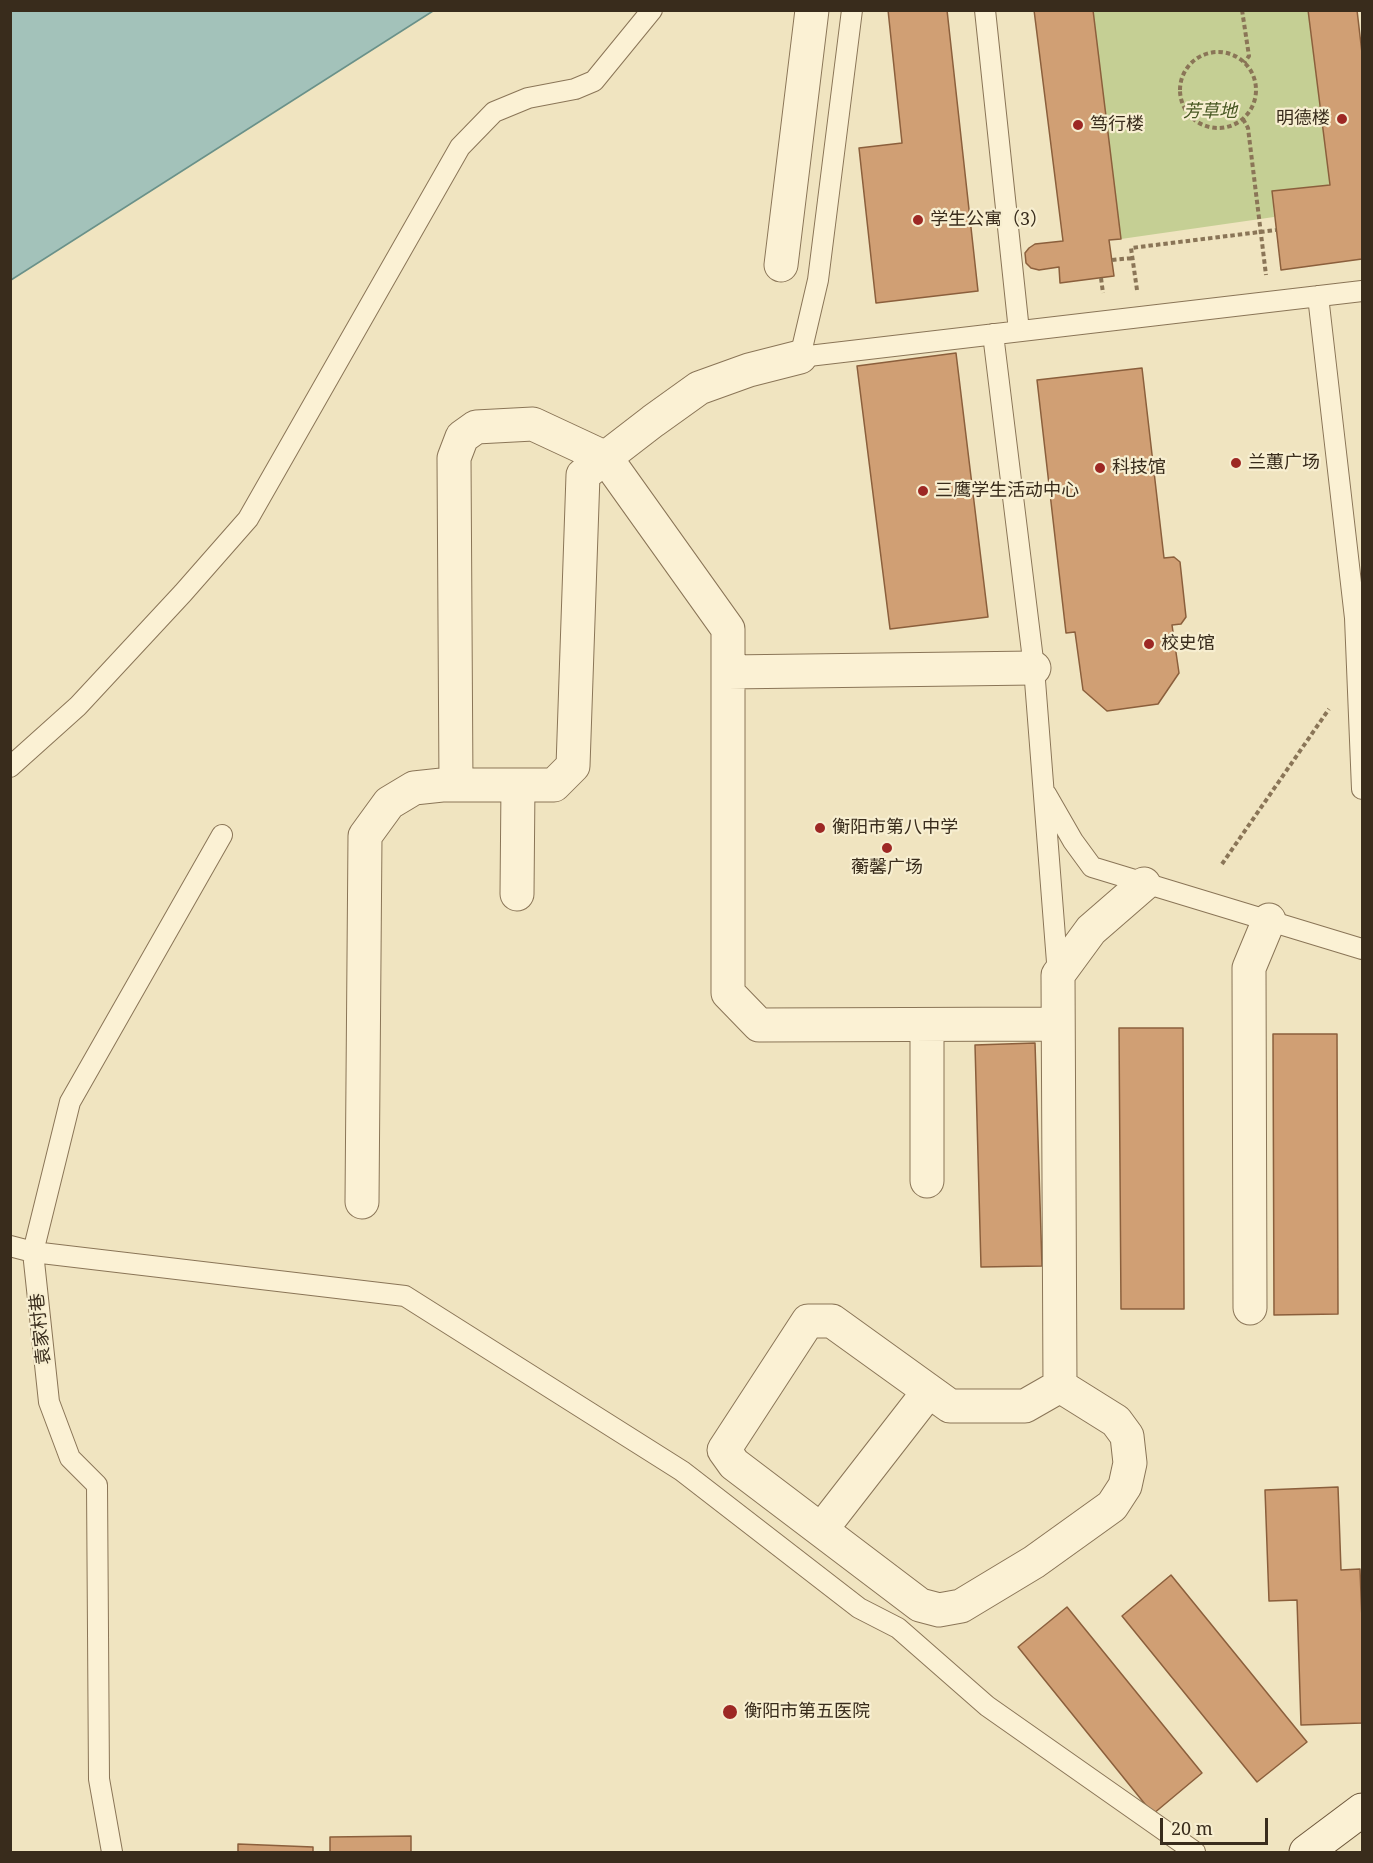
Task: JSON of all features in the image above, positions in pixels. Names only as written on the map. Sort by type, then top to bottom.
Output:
[{"type":"street","points":[[781,265],[812,10]]},
{"type":"street","points":[[362,1202],[365,836],[388,803],[414,788],[456,784],[554,785],[573,766],[583,475],[699,388],[749,370],[801,357]]},
{"type":"street","points":[[456,784],[454,458],[462,437],[476,427],[533,424],[606,458],[728,629],[728,993],[759,1025],[1058,1024]]},
{"type":"street","points":[[728,672],[1034,668]]},
{"type":"street","points":[[517,894],[518,785]]},
{"type":"street","points":[[1060,1386],[1058,975],[1091,930],[1144,884]]},
{"type":"street","points":[[1250,1308],[1250,969],[1269,920]]},
{"type":"street","points":[[927,1025],[927,1181]]},
{"type":"street","points":[[808,1321],[832,1321],[950,1406],[1025,1406],[1060,1386],[1116,1421],[1127,1436],[1130,1463],[1125,1486],[1112,1506],[1034,1562],[961,1606],[939,1610],[920,1605],[734,1464],[724,1450],[808,1321]]},
{"type":"street","points":[[821,1530],[929,1392]]},
{"type":"street","points":[[1306,1852],[1362,1810]]},
{"type":"lane","points":[[10,767],[78,706],[248,519],[460,147],[494,112],[528,98],[574,89],[594,81],[652,10]]},
{"type":"lane","points":[[852,10],[818,280],[801,357],[1362,291]]},
{"type":"lane","points":[[985,10],[1019,331]]},
{"type":"lane","points":[[1318,296],[1359,617],[1362,789]]},
{"type":"lane","points":[[993,334],[1034,668],[1058,975]]},
{"type":"lane","points":[[1043,790],[1073,841],[1092,867],[1362,949]]},
{"type":"lane","name":"袁家村巷","points":[[112,1852],[99,1779],[97,1485],[69,1458],[49,1402],[33,1252],[69,1102],[222,835]]},
{"type":"lane","points":[[10,1246],[33,1252],[405,1296],[682,1471],[859,1608],[898,1628],[987,1706],[1196,1852]]},
{"type":"path","points":[[1242,10],[1249,56],[1244,63]]},
{"type":"path","points":[[1221,52],[1244,63],[1252,73],[1255,97],[1244,119],[1221,128],[1209,127],[1198,123],[1186,109],[1180,92],[1182,79],[1197,59],[1221,52]]},
{"type":"path","points":[[1244,119],[1248,128],[1269,301]]},
{"type":"path","points":[[1131,248],[1276,230]]},
{"type":"path","points":[[1112,260],[1133,258]]},
{"type":"path","points":[[1222,864],[1360,665]]},
{"type":"green space","name":"芳草地","points":[[1093,11],[1308,11],[1330,185],[1272,191],[1274,217],[1121,239]]},
{"type":"water","points":[[11,10],[433,10],[433,11],[11,280]]},
{"type":"building","name":"学生公寓（3）","points":[[888,10],[947,10],[978,291],[876,303],[859,148],[902,143]]},
{"type":"building","name":"笃行楼","points":[[1034,10],[1093,10],[1121,239],[1109,240],[1114,276],[1060,283],[1059,267],[1039,270],[1031,268],[1026,263],[1025,253],[1035,244],[1063,241]]},
{"type":"building","name":"明德楼","points":[[1308,10],[1357,10],[1362,53],[1362,259],[1281,270],[1272,191],[1330,185]]},
{"type":"building","name":"三鹰学生活动中心","points":[[956,353],[988,617],[890,629],[857,366]]},
{"type":"building","name":"科技馆","points":[[1142,368],[1164,558],[1174,557],[1180,562],[1186,617],[1181,624],[1172,625],[1179,673],[1158,704],[1107,711],[1083,690],[1075,632],[1066,633],[1037,380]]},
{"type":"building","points":[[1119,1028],[1183,1028],[1184,1309],[1121,1309]]},
{"type":"building","points":[[1273,1034],[1337,1034],[1338,1314],[1274,1315]]},
{"type":"building","points":[[1035,1043],[1042,1266],[981,1267],[975,1045]]},
{"type":"building","points":[[1338,1487],[1341,1570],[1360,1569],[1362,1723],[1301,1725],[1297,1600],[1269,1601],[1265,1490]]},
{"type":"building","points":[[1171,1575],[1307,1742],[1257,1782],[1122,1616]]},
{"type":"building","points":[[1067,1607],[1202,1773],[1153,1814],[1018,1647]]},
{"type":"building","points":[[411,1836],[411,1852],[330,1852],[330,1837]]},
{"type":"building","points":[[238,1844],[313,1847],[313,1852],[238,1852]]},
{"type":"place","name":"明德楼","points":[[1342,119]]},
{"type":"place","name":"笃行楼","points":[[1078,125]]},
{"type":"place","name":"学生公寓（3）","points":[[918,220]]},
{"type":"place","name":"兰蕙广场","points":[[1236,463]]},
{"type":"place","name":"科技馆","points":[[1100,468]]},
{"type":"place","name":"三鹰学生活动中心","points":[[923,491]]},
{"type":"place","name":"校史馆","points":[[1149,644]]},
{"type":"place","name":"衡阳市第八中学","points":[[820,828]]},
{"type":"place","name":"蘅馨广场","points":[[887,848]]},
{"type":"place","name":"衡阳市第五医院","points":[[730,1712]]}]
